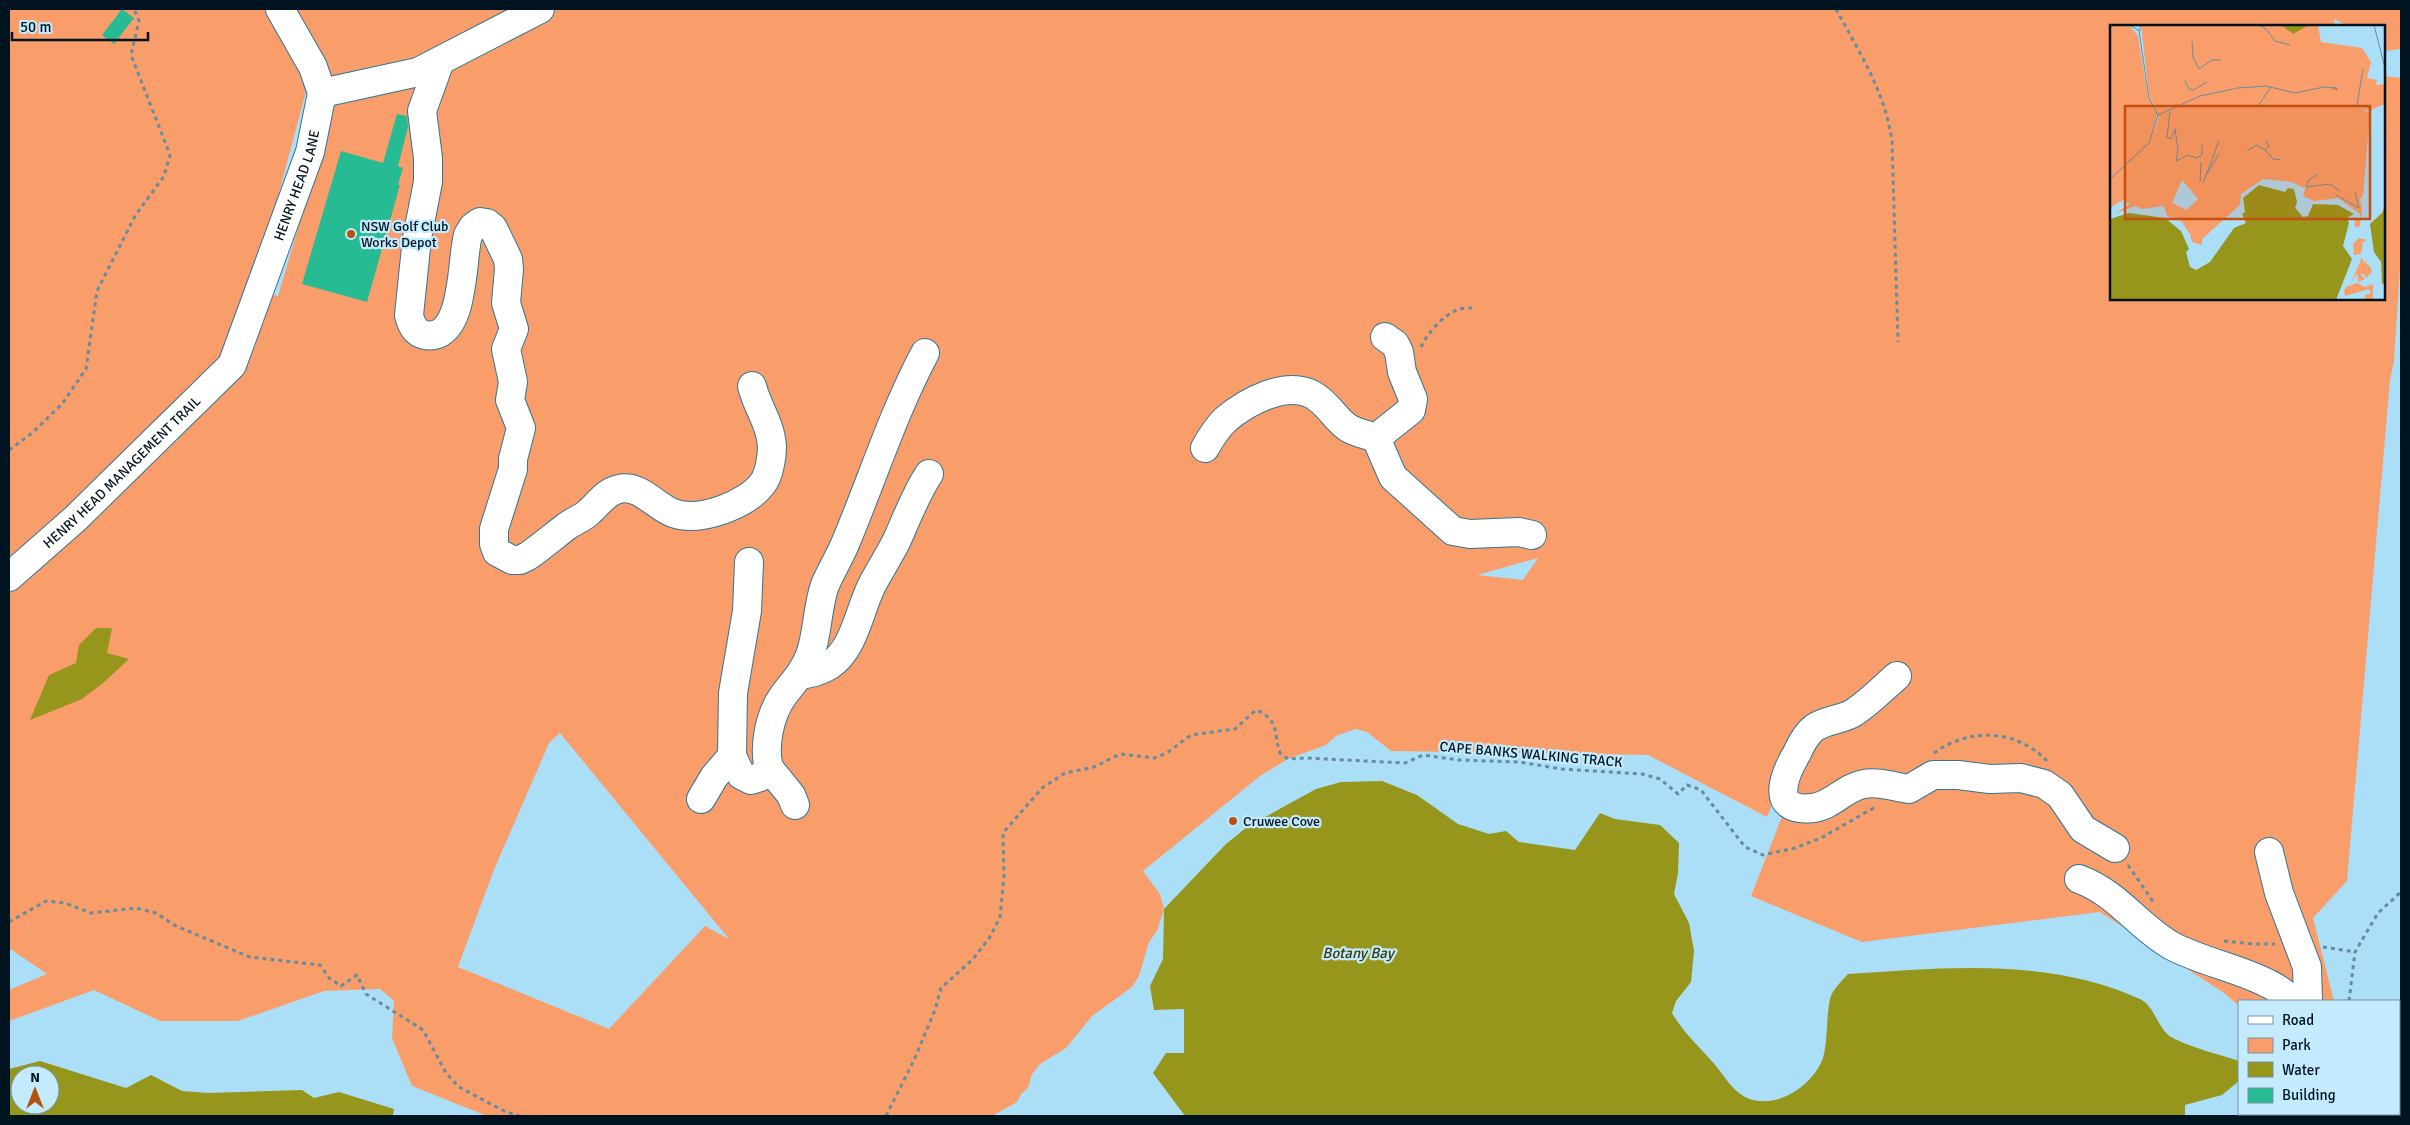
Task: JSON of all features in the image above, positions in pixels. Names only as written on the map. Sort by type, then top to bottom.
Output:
[{"type":"lane","name":"HENRY HEAD LANE","points":[[232,365],[310,152],[322,93],[314,67],[280,9]]},
{"type":"lane","points":[[322,93],[418,72],[540,9]]},
{"type":"lane","points":[[440,60],[422,111],[428,158],[428,182],[416,238],[409,315],[412,326],[424,335],[432,335],[446,328],[452,320],[460,295],[468,235],[473,227],[480,222],[487,223],[494,228],[508,259],[509,269],[506,294],[514,329],[506,349],[513,382],[510,400],[521,428],[513,458],[513,469],[494,529],[494,544],[497,552],[512,560],[520,560],[528,556],[588,513],[614,490],[621,488],[629,488],[640,492],[671,513],[683,516],[705,515],[721,511],[748,495],[762,484],[768,475],[772,448],[767,420],[756,401],[752,386]]},
{"type":"lane","points":[[1376,438],[1411,410],[1413,399],[1405,379],[1399,352],[1395,344],[1385,337]]},
{"type":"lane","points":[[795,805],[791,795],[769,768],[767,760],[770,728],[774,714],[782,697],[801,675],[810,654],[824,587],[844,546],[891,428],[926,352]]},
{"type":"lane","name":"HENRY HEAD MANAGEMENT TRAIL","points":[[9,577],[76,518],[232,365]]},
{"type":"lane","points":[[1205,448],[1224,422],[1238,411],[1279,391],[1291,390],[1311,394],[1323,401],[1349,428],[1376,438],[1393,477],[1452,531],[1470,534],[1519,532],[1532,535]]},
{"type":"lane","points":[[801,675],[818,671],[831,665],[842,653],[870,589],[893,547],[928,474]]},
{"type":"lane","points":[[749,562],[748,611],[733,693],[732,756],[742,775],[751,780],[760,777],[769,768]]},
{"type":"lane","points":[[1897,676],[1854,712],[1815,727],[1808,733],[1793,759],[1782,789],[1785,800],[1793,806],[1812,808],[1830,803],[1863,784],[1876,783],[1909,789],[1934,775],[1958,775],[1990,779],[2022,778],[2044,784],[2060,795],[2083,829],[2116,848]]},
{"type":"lane","points":[[701,799],[714,777],[732,756]]},
{"type":"lane","points":[[2269,852],[2279,893],[2307,967],[2308,1000]]},
{"type":"lane","points":[[2079,879],[2108,893],[2153,933],[2174,946],[2206,961],[2258,978],[2293,1000]]},
{"type":"path","points":[[9,450],[31,434],[62,404],[86,368],[97,291],[135,216],[164,176],[170,155],[131,55],[139,20],[134,9]]},
{"type":"path","points":[[1836,9],[1880,93],[1889,122],[1892,142],[1898,342]]},
{"type":"path","points":[[1405,379],[1412,370],[1424,339],[1453,312],[1459,309],[1473,308]]},
{"type":"path","name":"CAPE BANKS WALKING TRACK","points":[[886,1116],[914,1060],[935,1010],[941,988],[973,959],[990,937],[1000,917],[1004,877],[1004,833],[1042,788],[1065,773],[1094,767],[1120,754],[1155,758],[1168,752],[1191,735],[1235,729],[1256,710],[1268,715],[1274,724],[1280,753],[1288,759],[1306,758],[1405,763],[1424,755],[1458,760],[1520,762],[1561,769],[1642,774],[1660,779],[1678,794],[1687,785],[1701,790],[1745,847],[1764,855],[1795,848],[1821,838],[1874,809],[1898,787]]},
{"type":"path","points":[[1932,755],[1948,743],[1961,738],[1998,735],[2017,739],[2031,747],[2054,768]]},
{"type":"path","points":[[2116,848],[2160,910]]},
{"type":"path","points":[[2349,1000],[2355,952],[2378,913],[2401,892]]},
{"type":"path","points":[[9,922],[46,901],[65,903],[91,913],[136,908],[156,913],[176,926],[250,957],[320,966],[330,978],[341,986],[357,975],[366,994],[423,1030],[446,1073],[459,1087],[504,1112],[519,1116]]},
{"type":"path","points":[[2218,939],[2252,944]]},
{"type":"green space","points":[[9,9],[276,9],[311,73],[253,290],[278,296],[335,103],[293,9],[2401,9],[2401,49],[2385,51],[2385,25],[2346,25],[2334,19],[2335,25],[2110,25],[2110,300],[2385,300],[2385,76],[2401,78],[2401,254],[2394,361],[2390,380],[2347,881],[2313,918],[2334,1000],[2238,1000],[2238,1005],[2224,993],[2100,912],[1862,942],[1751,896],[1792,791],[1800,737],[1767,817],[1648,755],[1391,751],[1367,732],[1355,729],[1336,736],[1326,745],[1288,759],[1260,776],[1143,871],[1160,894],[1164,909],[1157,931],[1149,942],[1139,976],[1132,987],[1092,1016],[1066,1048],[1040,1064],[1032,1074],[1028,1088],[1021,1094],[1017,1102],[992,1116],[487,1116],[412,1086],[392,1038],[394,1001],[380,989],[324,991],[238,1021],[160,1021],[94,990],[9,1021],[9,990],[47,974],[9,948]],"holes":[[[1538,558],[1523,580],[1477,575]],[[560,733],[729,939],[705,926],[609,1029],[458,967],[493,872],[549,743]]]},
{"type":"water","points":[[96,628],[112,628],[107,653],[129,659],[82,699],[30,720],[49,675],[76,663],[79,645]]},
{"type":"water","name":"Botany Bay","points":[[1382,781],[1417,795],[1458,824],[1489,834],[1506,831],[1519,842],[1575,850],[1600,813],[1615,819],[1660,825],[1679,843],[1678,873],[1674,894],[1689,923],[1694,951],[1691,982],[1676,1001],[1672,1013],[1687,1034],[1732,1087],[1745,1097],[1756,1101],[1778,1099],[1789,1095],[1799,1089],[1815,1072],[1821,1063],[1825,1050],[1831,996],[1848,974],[1922,969],[1996,968],[2033,971],[2105,986],[2145,1002],[2163,1029],[2171,1037],[2194,1047],[2238,1061],[2238,1082],[2222,1095],[2185,1105],[2185,1116],[1185,1116],[1153,1073],[1166,1053],[1184,1053],[1184,1009],[1154,1010],[1150,986],[1163,959],[1164,909],[1226,844],[1247,827],[1316,789],[1341,782]]},
{"type":"water","points":[[40,1061],[53,1065],[24,1065]]},
{"type":"water","points":[[60,1067],[126,1088],[151,1075],[182,1091],[208,1093],[302,1090],[314,1098],[339,1092],[394,1109],[393,1116],[9,1116],[10,1069],[10,1115],[60,1115]]},
{"type":"building","points":[[122,9],[134,18],[114,44],[102,35]]},
{"type":"building","name":"NSW Golf Club Works Depot","points":[[397,114],[407,116],[408,127],[398,166],[403,168],[398,185],[400,185],[367,302],[302,284],[341,151],[383,163]]},
{"type":"place","name":"NSW Golf Club Works Depot","points":[[351,234]]},
{"type":"place","name":"Cruwee Cove","points":[[1233,821]]}]
